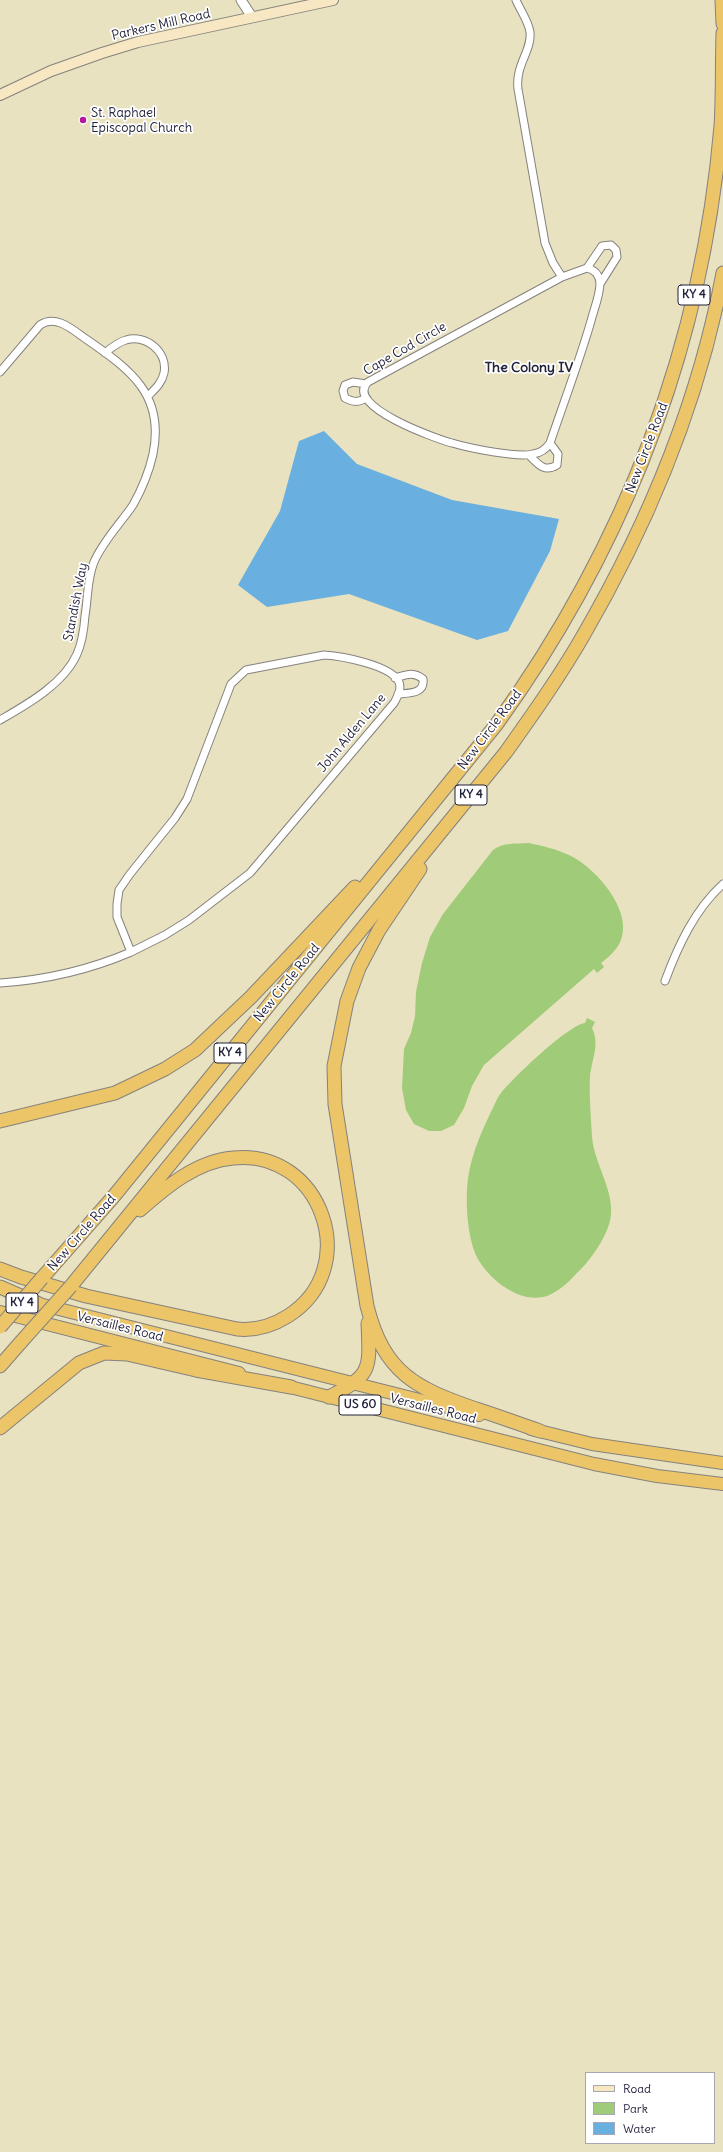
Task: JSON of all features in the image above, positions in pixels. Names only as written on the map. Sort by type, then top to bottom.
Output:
[{"type":"highway","points":[[722,0],[723,24]]},
{"type":"highway","name":"New Circle Road","points":[[0,1328],[114,1196],[496,725],[543,656],[584,589],[607,544],[648,448],[676,365],[699,277],[713,191],[721,125],[723,33]]},
{"type":"highway","name":"New Circle Road","points":[[0,1366],[71,1286],[506,752],[559,676],[605,597],[636,537],[680,430],[710,329],[723,273]]},
{"type":"highway","points":[[329,1397],[354,1384],[360,1378],[368,1363],[367,1306],[335,1104],[334,1066],[347,1001],[369,946],[466,800]]},
{"type":"highway","points":[[0,1121],[115,1093],[165,1069],[195,1050],[251,997],[415,826]]},
{"type":"highway","points":[[0,1269],[21,1278],[86,1296],[251,1331],[280,1322],[306,1302],[322,1275],[329,1247],[328,1234],[319,1205],[296,1178],[283,1168],[266,1161],[252,1158],[234,1157],[200,1167],[168,1187],[135,1215],[101,1248]]},
{"type":"highway","points":[[0,1287],[39,1304]]},
{"type":"highway","name":"Versailles Road","points":[[39,1304],[592,1444],[723,1462]]},
{"type":"highway","points":[[367,1306],[381,1344],[401,1372],[411,1381],[436,1395],[540,1431]]},
{"type":"highway","name":"Versailles Road","points":[[0,1312],[209,1364],[329,1397],[594,1464],[657,1476],[723,1484]]},
{"type":"highway","points":[[0,1428],[79,1363],[94,1355],[104,1353],[127,1354],[196,1370],[291,1387]]},
{"type":"main road","name":"Parkers Mill Road","points":[[0,95],[51,71],[97,54],[252,17],[333,0]]},
{"type":"street","points":[[241,0],[252,17]]},
{"type":"street","points":[[516,0],[529,26],[530,33],[528,45],[517,74],[518,89],[545,243],[552,263],[562,277]]},
{"type":"street","points":[[550,443],[558,454],[557,465],[551,469],[546,469],[540,466],[529,455],[543,451],[550,443],[583,348],[600,284],[617,257],[616,250],[611,245],[602,246],[587,268],[597,273],[600,284]]},
{"type":"street","name":"Cape Cod Circle","points":[[529,455],[469,448],[436,439],[385,415],[375,408],[366,398],[364,389],[366,384],[562,277],[587,268]]},
{"type":"street","name":"Standish Way","points":[[0,372],[40,325],[48,320],[60,323],[70,328],[125,369],[148,396],[155,414],[156,427],[150,465],[135,500],[103,545],[94,563],[88,588],[81,644],[77,655],[52,685],[0,720]]},
{"type":"street","points":[[104,353],[128,339],[140,339],[155,346],[163,359],[164,373],[158,387],[148,396]]},
{"type":"street","points":[[366,384],[353,382],[345,385],[343,391],[345,398],[352,402],[360,402],[366,398]]},
{"type":"street","points":[[131,952],[117,917],[117,904],[120,890],[126,878],[182,809],[234,679],[246,670],[264,665],[324,655],[347,658],[386,671],[395,678],[410,674],[417,674],[423,679],[421,689],[414,693],[398,694]]},
{"type":"street","name":"John Alden Lane","points":[[0,983],[64,974],[101,964],[131,952],[190,920],[250,873],[394,703],[400,684],[395,678]]},
{"type":"street","points":[[665,981],[675,955],[692,922],[713,893],[723,884]]},
{"type":"green space","points":[[529,843],[554,849],[569,855],[590,869],[600,879],[617,903],[622,916],[623,928],[621,940],[612,953],[601,963],[604,967],[597,973],[594,969],[484,1065],[472,1086],[464,1108],[454,1125],[441,1131],[429,1131],[414,1124],[406,1110],[402,1088],[404,1049],[411,1033],[415,1016],[416,992],[422,963],[430,937],[443,914],[493,850],[497,847],[505,845]]},
{"type":"green space","points":[[587,1018],[595,1022],[592,1028],[595,1040],[595,1052],[590,1076],[590,1106],[593,1146],[608,1189],[611,1211],[610,1221],[605,1235],[587,1263],[566,1284],[547,1296],[536,1298],[525,1296],[515,1293],[495,1280],[480,1262],[475,1253],[469,1230],[467,1214],[469,1170],[482,1132],[496,1100],[501,1093],[541,1053],[566,1033],[585,1023]]},
{"type":"water","points":[[324,431],[357,464],[452,500],[559,519],[550,551],[508,631],[477,640],[349,594],[267,607],[238,585],[280,511],[299,441]]},
{"type":"place","name":"St. Raphael Episcopal Church","points":[[83,120]]},
{"type":"district","name":"The Colony IV","points":[[529,368]]}]
